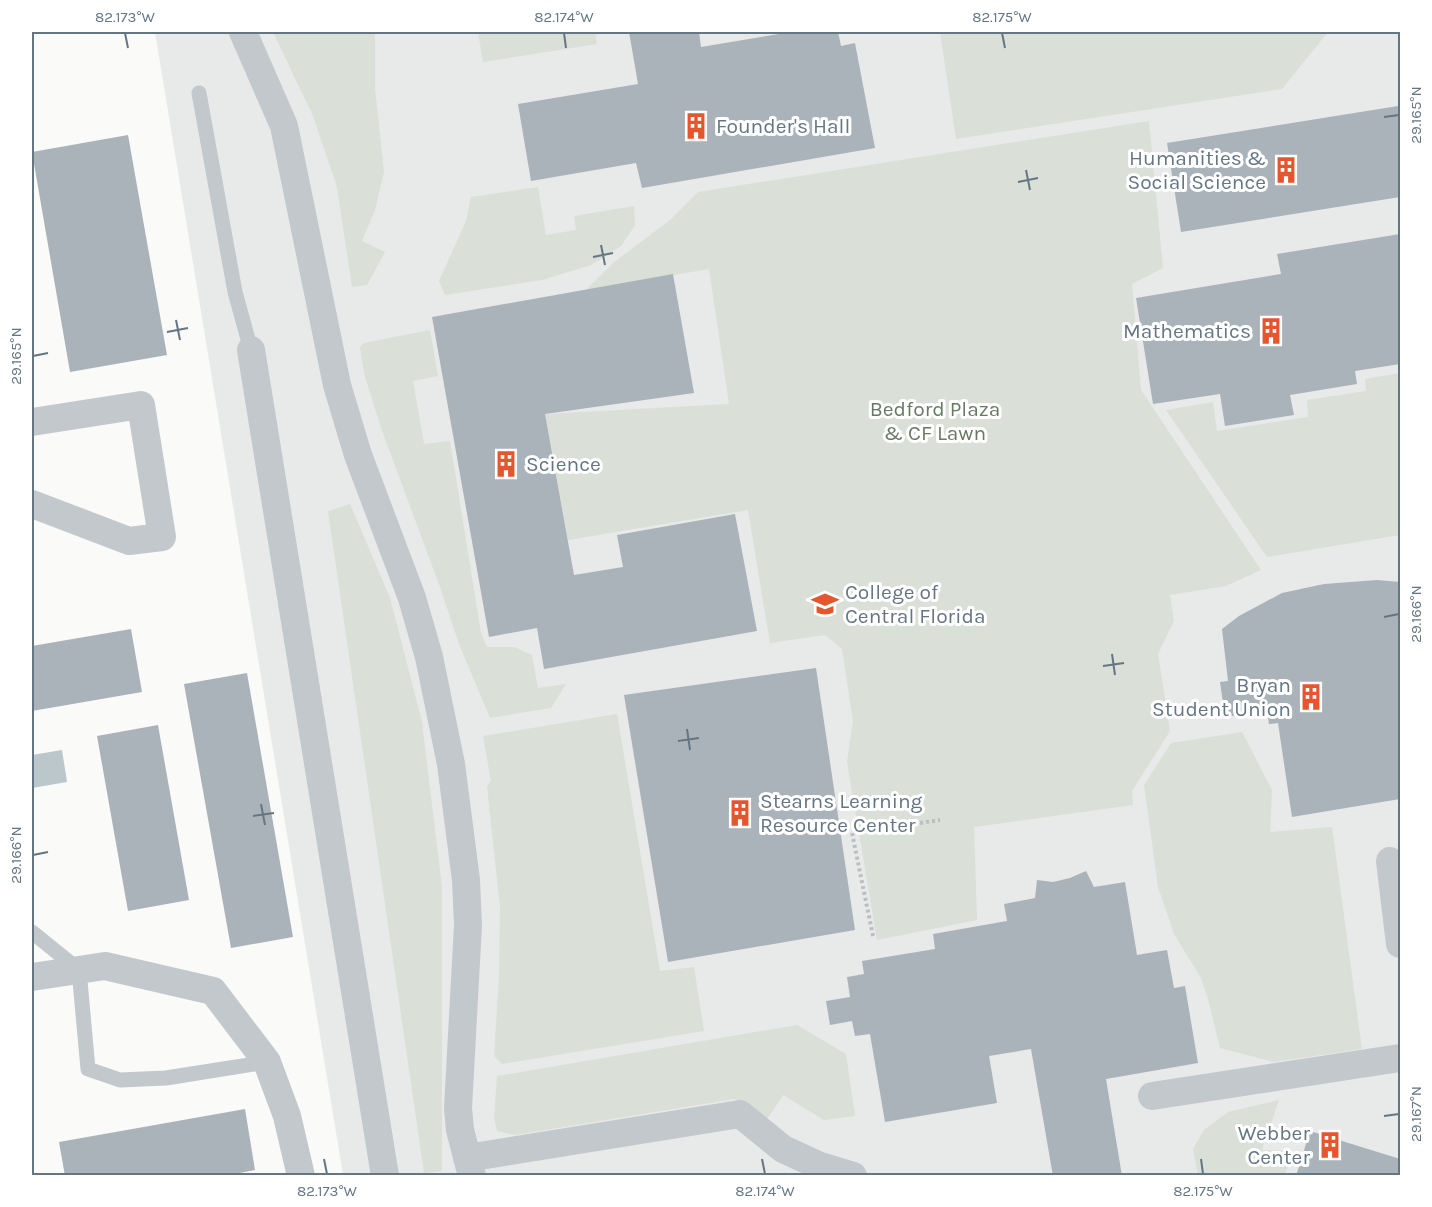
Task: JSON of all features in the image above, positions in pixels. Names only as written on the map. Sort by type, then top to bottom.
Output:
[{"type":"street","points":[[243,32],[284,126],[338,385],[358,454],[412,598],[429,657],[451,764],[466,880],[468,925],[458,1108],[460,1130],[469,1167],[740,1114],[783,1149],[820,1166],[853,1176]]},
{"type":"street","points":[[251,350],[386,1176]]},
{"type":"street","points":[[32,422],[141,405],[162,537],[129,542],[32,504]]},
{"type":"street","points":[[1390,861],[1401,944]]},
{"type":"street","points":[[32,977],[105,966],[213,991],[267,1062],[287,1116],[301,1176]]},
{"type":"street","points":[[1152,1096],[1401,1058]]},
{"type":"lane","points":[[200,93],[235,292],[251,350]]},
{"type":"lane","points":[[32,932],[79,970],[88,1069],[120,1080],[166,1078],[267,1062]]},
{"type":"path","points":[[873,936],[852,832],[940,820]]},
{"type":"shaded area","name":"College of Central Florida","points":[[155,32],[1400,32],[1400,1175],[343,1175]]},
{"type":"shaded area","points":[[62,750],[67,782],[32,788],[32,755]]},
{"type":"green space","points":[[273,32],[375,32],[375,88],[384,172],[375,210],[362,241],[385,252],[367,285],[352,287],[337,187],[313,116]]},
{"type":"green space","points":[[478,32],[595,32],[597,44],[483,62]]},
{"type":"green space","points":[[940,32],[1328,32],[1282,89],[956,139]]},
{"type":"green space","name":"Bedford Plaza & CF Lawn","points":[[1149,121],[1163,268],[1132,284],[1141,390],[1261,570],[1226,586],[1170,595],[1174,621],[1158,654],[1170,731],[1132,791],[1133,805],[974,827],[977,920],[877,940],[847,762],[853,721],[842,649],[825,635],[770,643],[748,510],[568,540],[545,414],[729,404],[709,269],[586,290],[613,263],[670,220],[698,192]]},
{"type":"green space","points":[[538,187],[546,235],[576,230],[574,216],[634,206],[635,225],[621,246],[591,265],[542,280],[445,295],[439,281],[466,221],[471,197]]},
{"type":"green space","points":[[430,330],[438,376],[413,381],[424,444],[450,441],[481,633],[487,647],[514,647],[532,655],[538,688],[566,684],[551,708],[490,718],[459,644],[381,428],[364,373],[360,347],[364,343]]},
{"type":"green space","points":[[1400,373],[1400,535],[1267,557],[1166,410],[1213,402],[1217,431],[1308,417],[1307,400],[1366,391],[1365,379]]},
{"type":"green space","points":[[350,504],[390,598],[422,722],[442,887],[442,1171],[424,1173],[328,511]]},
{"type":"green space","points":[[617,714],[660,971],[694,967],[704,1031],[502,1064],[494,1056],[499,977],[500,907],[487,786],[491,781],[483,736]]},
{"type":"green space","points":[[1242,732],[1272,790],[1270,832],[1332,827],[1362,1049],[1274,1062],[1220,1048],[1201,978],[1174,934],[1158,887],[1144,785],[1171,743]]},
{"type":"green space","points":[[797,1025],[846,1054],[855,1116],[824,1120],[783,1095],[768,1118],[734,1099],[515,1135],[497,1131],[494,1118],[497,1076]]},
{"type":"green space","points":[[1279,1100],[1262,1150],[1293,1151],[1285,1175],[1198,1175],[1193,1149],[1204,1130],[1228,1112]]},
{"type":"building","name":"Founder's Hall","points":[[629,32],[699,32],[701,47],[791,32],[838,32],[841,46],[855,43],[875,148],[642,188],[636,163],[531,181],[518,104],[638,84]]},
{"type":"building","name":"Humanities & Social Science","points":[[1398,106],[1400,197],[1181,232],[1167,143]]},
{"type":"building","points":[[128,135],[167,355],[70,372],[32,152]]},
{"type":"building","name":"Mathematics","points":[[1400,234],[1400,364],[1355,371],[1357,384],[1290,395],[1294,415],[1225,426],[1220,394],[1153,404],[1136,298],[1281,274],[1277,254]]},
{"type":"building","name":"Science","points":[[673,274],[694,393],[545,414],[574,575],[623,567],[617,535],[735,514],[757,631],[544,669],[537,628],[489,637],[432,317]]},
{"type":"building","name":"Bryan Student Union","points":[[1377,580],[1400,582],[1400,799],[1292,817],[1278,723],[1269,724],[1267,711],[1225,717],[1220,682],[1228,681],[1222,629],[1239,616],[1282,593],[1324,584]]},
{"type":"building","points":[[131,629],[142,692],[32,711],[32,646]]},
{"type":"building","name":"Stearns Learning Resource Center","points":[[816,668],[855,930],[668,962],[624,695]]},
{"type":"building","points":[[247,673],[293,937],[231,948],[184,684]]},
{"type":"building","points":[[158,725],[189,900],[128,911],[97,736]]},
{"type":"building","points":[[1086,871],[1094,887],[1125,882],[1137,955],[1167,950],[1174,988],[1185,986],[1198,1063],[1106,1079],[1122,1176],[1053,1176],[1031,1049],[989,1056],[997,1103],[885,1122],[870,1034],[855,1036],[852,1021],[830,1025],[826,1001],[850,997],[847,977],[864,974],[862,961],[935,949],[933,934],[1007,921],[1004,904],[1035,898],[1037,880],[1053,882]]},
{"type":"building","points":[[245,1109],[255,1170],[224,1176],[65,1176],[59,1142]]},
{"type":"building","name":"Webber Center","points":[[1310,1131],[1400,1159],[1400,1176],[1296,1176]]},
{"type":"place","name":"Founder's Hall","points":[[696,126]]},
{"type":"place","name":"Humanities & Social Science","points":[[1286,170]]},
{"type":"place","name":"Mathematics","points":[[1271,331]]},
{"type":"place","name":"Science","points":[[506,464]]},
{"type":"place","name":"College of Central Florida","points":[[825,604]]},
{"type":"place","name":"Bryan Student Union","points":[[1311,697]]},
{"type":"place","name":"Stearns Learning Resource Center","points":[[740,813]]},
{"type":"place","name":"Webber Center","points":[[1330,1145]]}]
